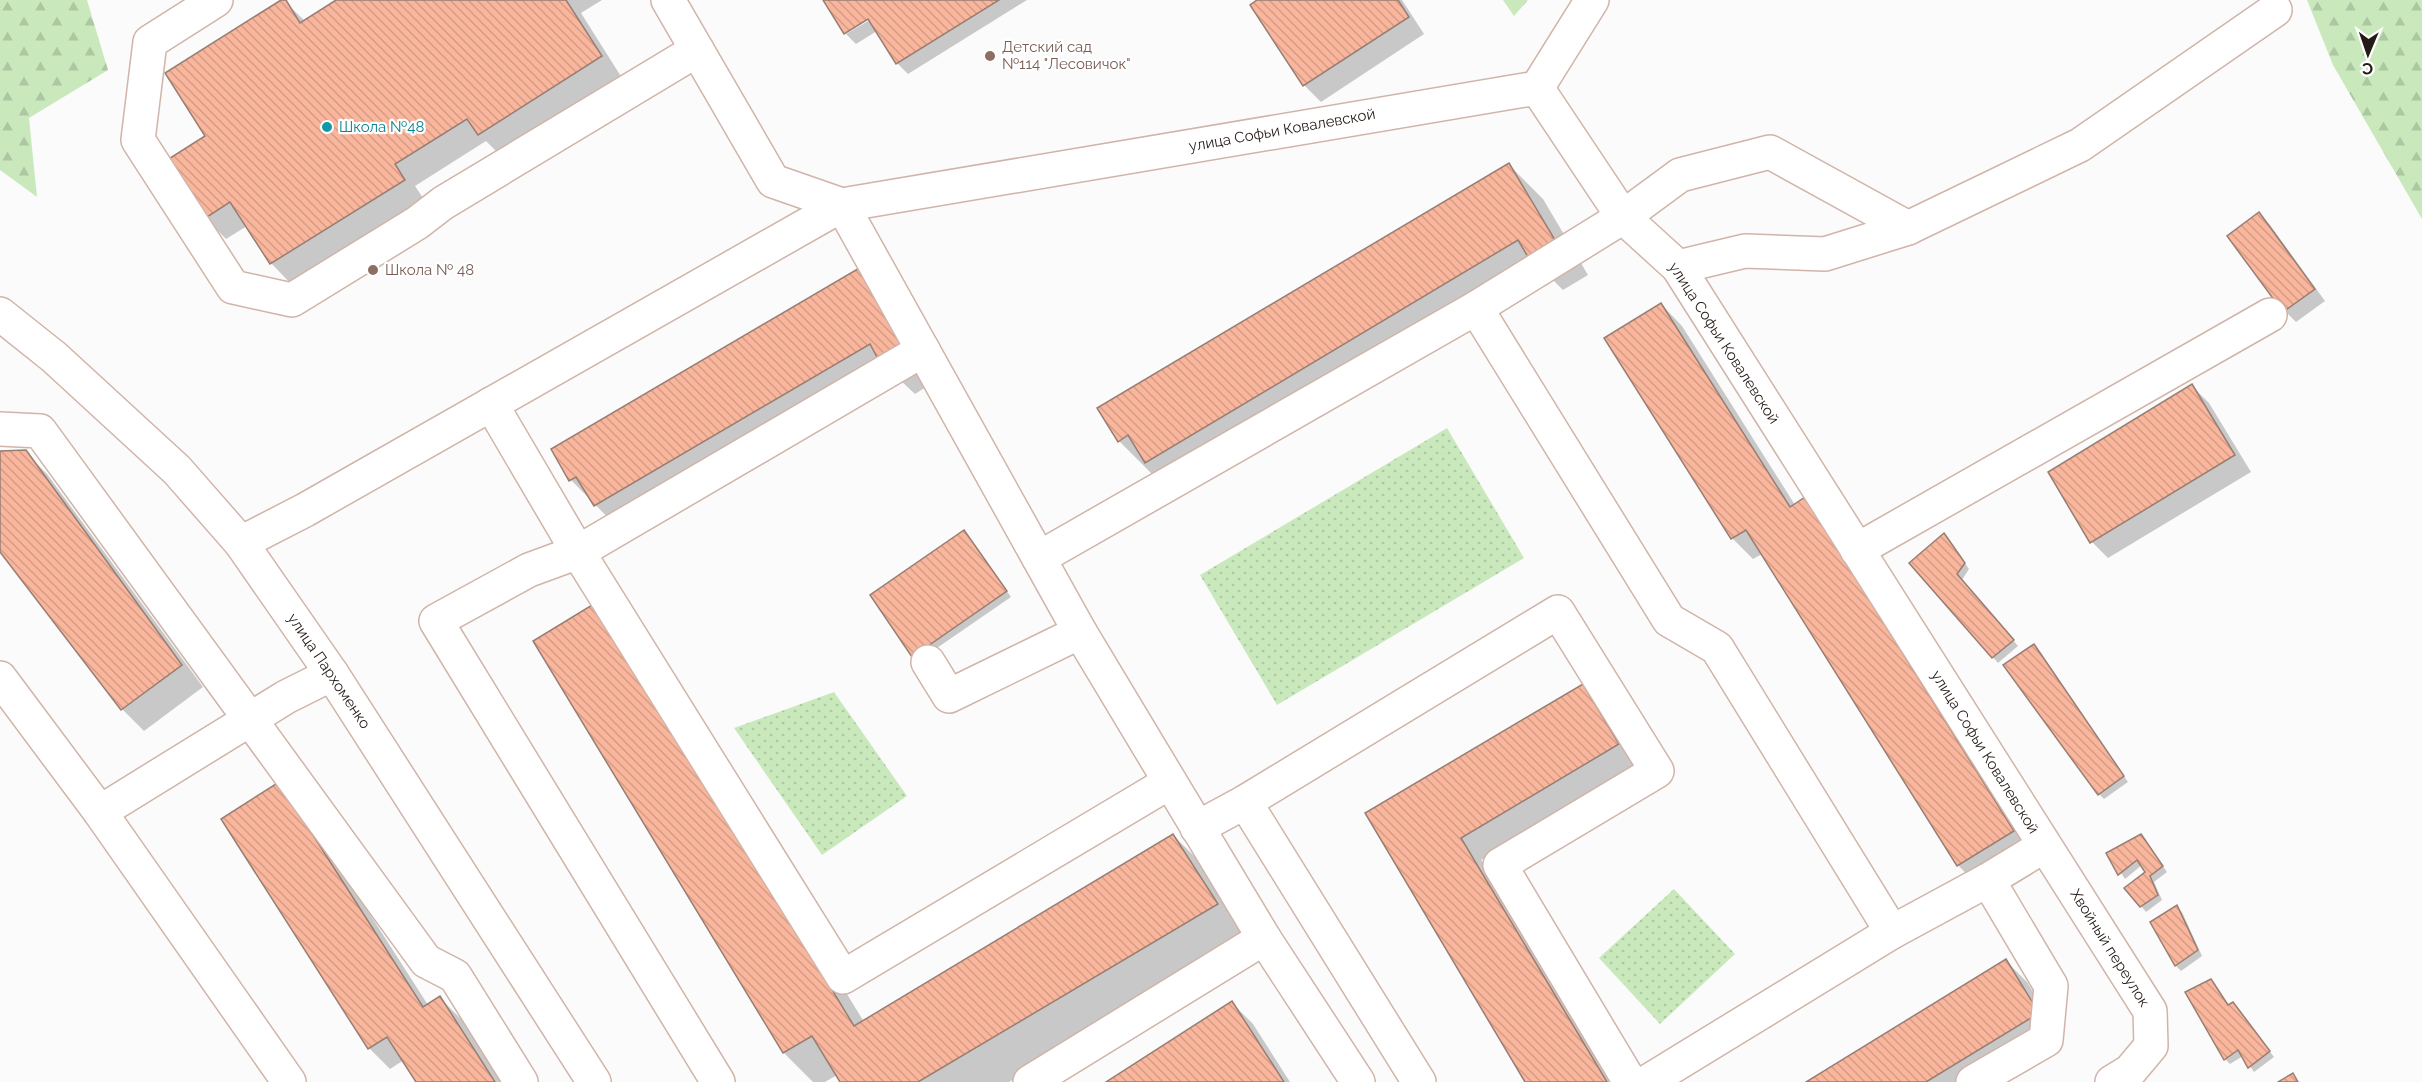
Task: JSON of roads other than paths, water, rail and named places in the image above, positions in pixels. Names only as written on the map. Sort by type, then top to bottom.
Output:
[{"type":"street","points":[[216,0],[150,42],[138,140],[233,287],[292,300],[417,223],[443,204],[697,50]]},
{"type":"street","points":[[668,0],[773,181],[842,205],[1080,632],[1264,938],[1358,1082]]},
{"type":"street","points":[[1537,88],[1592,0]]},
{"type":"street","points":[[1677,267],[1745,251],[1825,254],[1908,228],[2080,145],[2275,10]]},
{"type":"street","name":"улица Софьи Ковалевской","points":[[842,205],[1537,88],[1623,217],[1677,267],[2053,858]]},
{"type":"street","points":[[1039,558],[1476,308],[1623,217],[1680,175],[1770,152],[1908,228]]},
{"type":"street","points":[[241,543],[304,510],[842,205]]},
{"type":"street","points":[[1476,308],[1669,620],[1717,648],[1892,932]]},
{"type":"street","name":"улица Пархоменко","points":[[0,314],[54,357],[177,470],[241,543],[332,674],[594,1082]]},
{"type":"street","points":[[1857,550],[2270,315]]},
{"type":"street","points":[[718,1082],[436,621],[530,570],[578,552],[923,350]]},
{"type":"street","points":[[491,404],[578,552],[843,977],[1170,782]]},
{"type":"street","points":[[0,429],[40,431],[426,961],[455,976],[521,1082]]},
{"type":"street","points":[[1197,828],[1245,802],[1558,612],[1657,771],[1500,865],[1630,1082]]},
{"type":"street","points":[[928,662],[949,696],[1080,632]]},
{"type":"street","points":[[100,812],[286,697],[332,674]]},
{"type":"street","points":[[0,678],[100,812],[289,1082]]},
{"type":"street","points":[[1245,802],[1419,1082]]},
{"type":"street","points":[[1647,1082],[1892,932],[1988,880],[2053,858]]},
{"type":"street","name":"Хвойный переулок","points":[[2053,858],[2150,1011],[2151,1046],[2130,1071],[2112,1082]]},
{"type":"street","points":[[1973,1082],[2046,1040],[2051,986],[1988,880]]},
{"type":"street","points":[[1030,1082],[1264,938]]},
{"type":"place","name":"Детский сад №114 \"Лесовичок\"","points":[[990,56]]},
{"type":"place","name":"Школа №48","points":[[327,127]]},
{"type":"place","name":"Школа № 48","points":[[373,270]]}]
